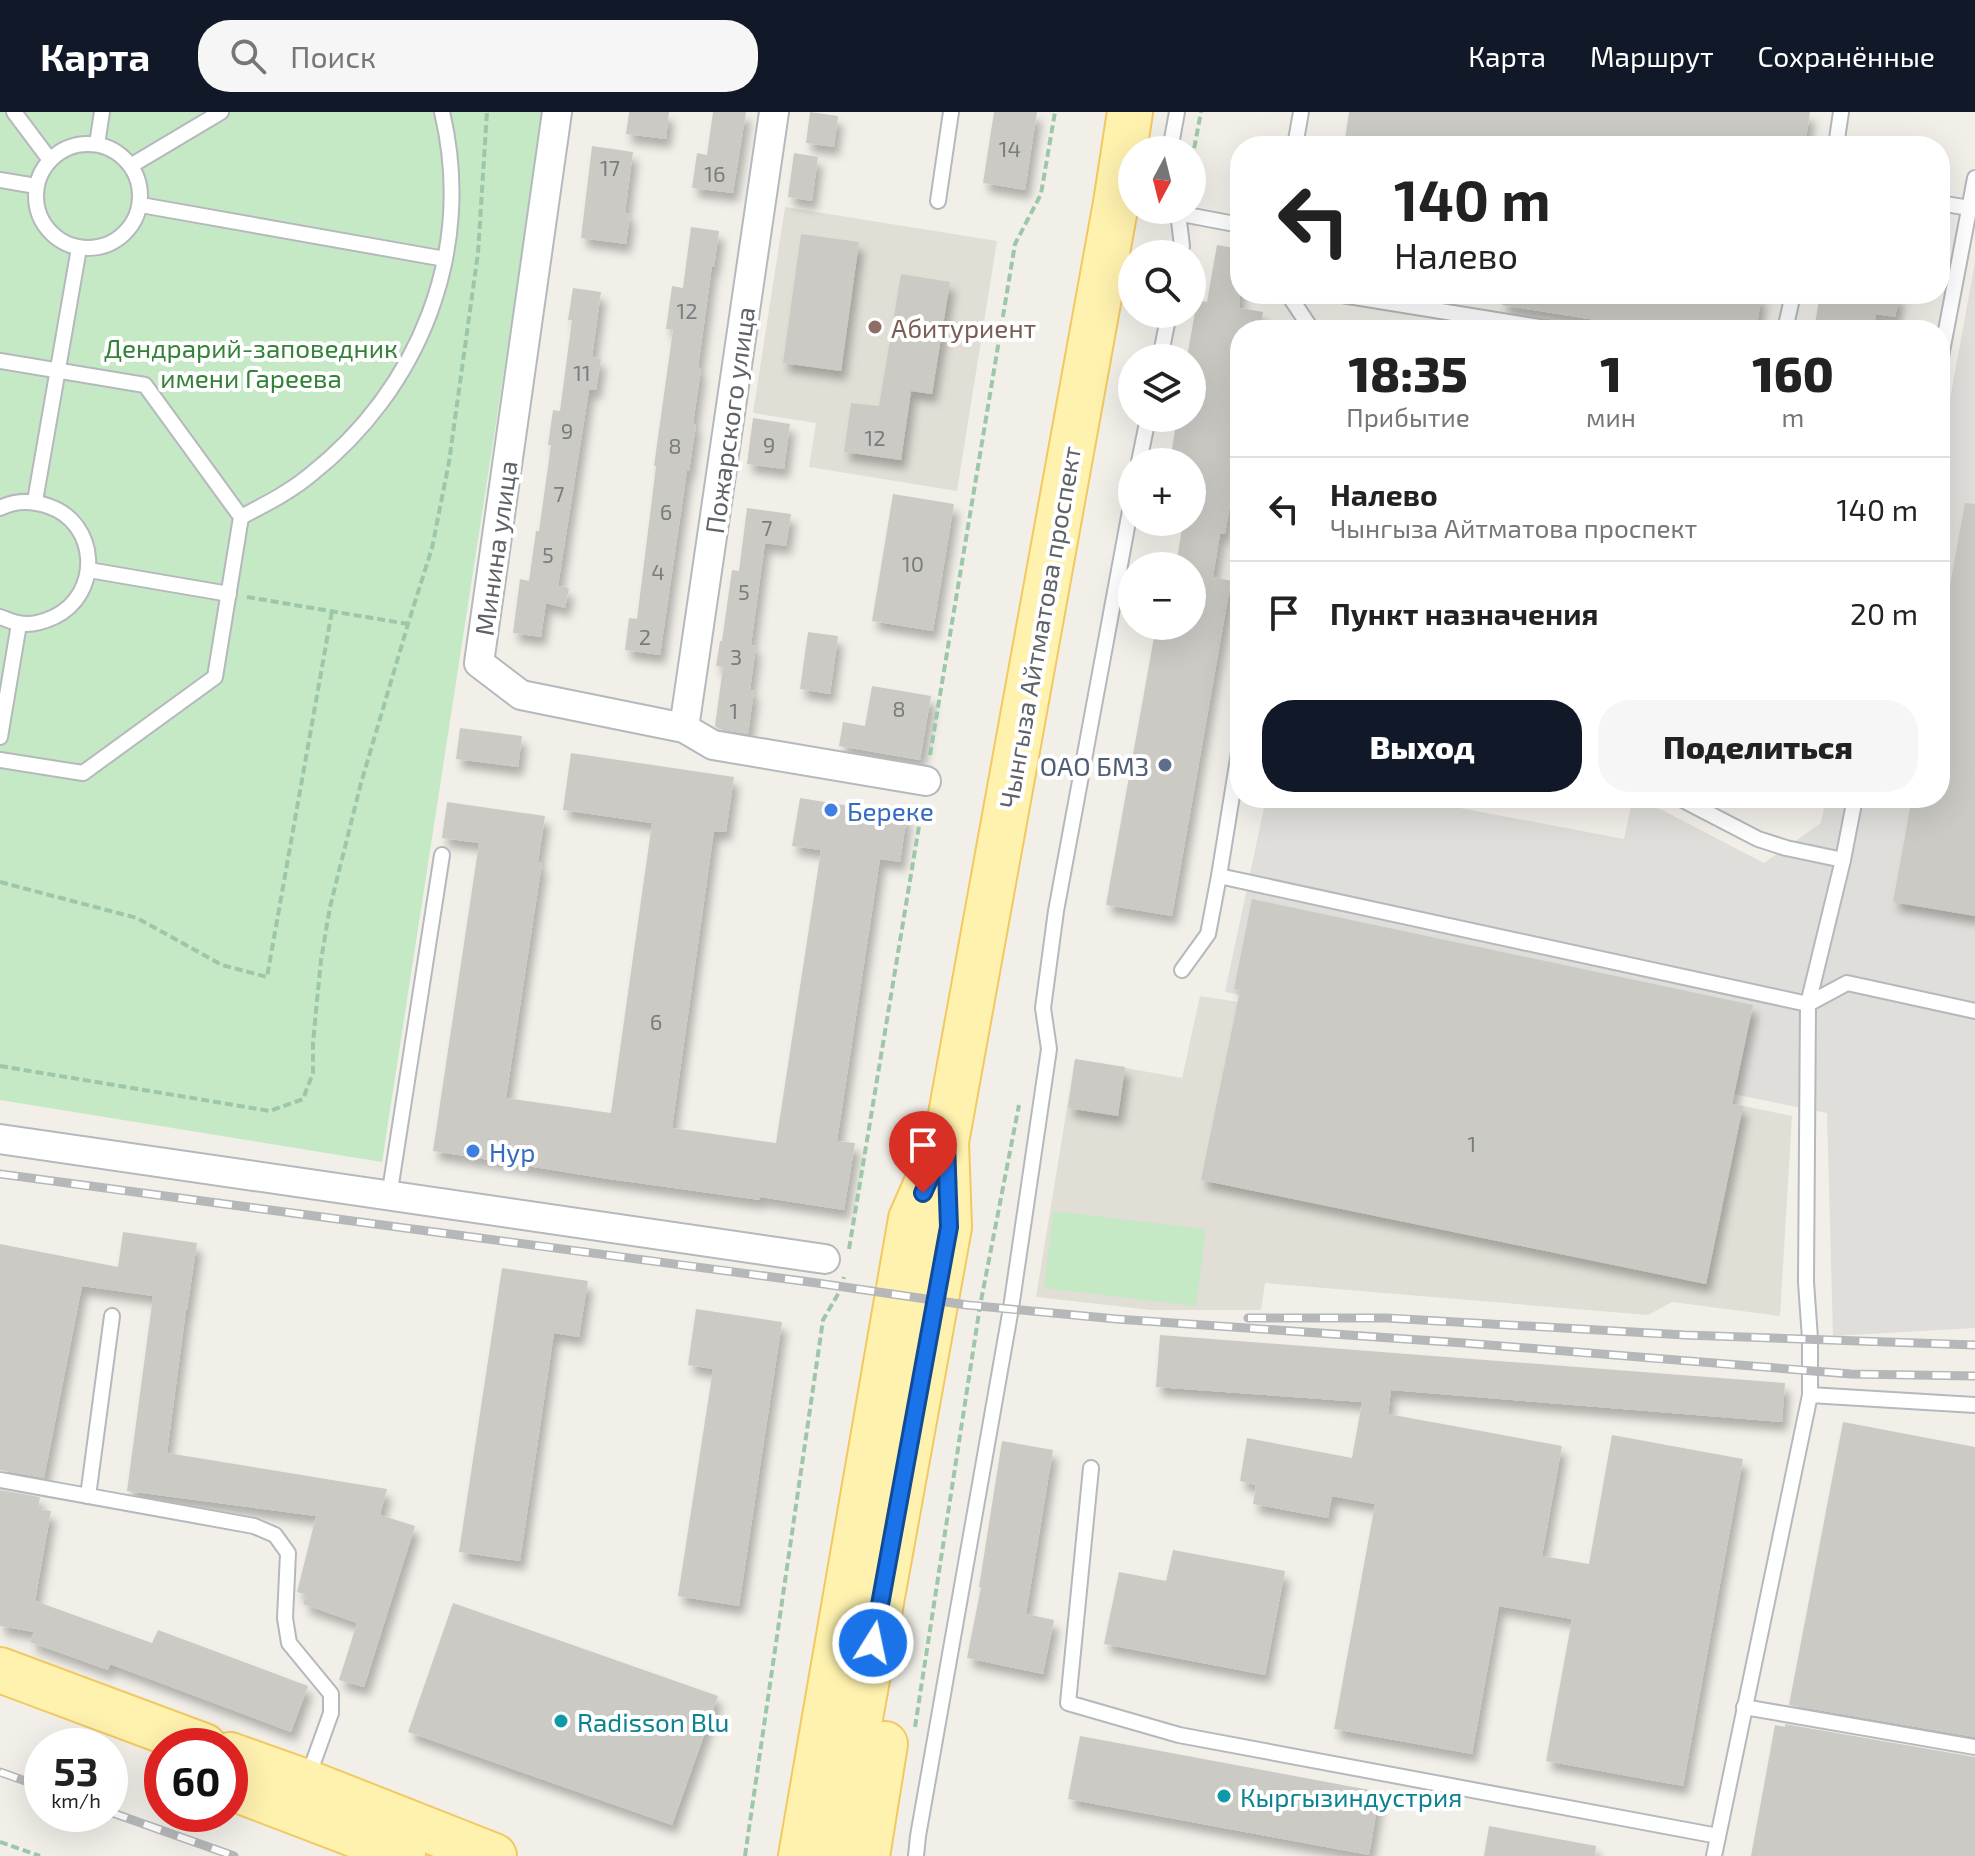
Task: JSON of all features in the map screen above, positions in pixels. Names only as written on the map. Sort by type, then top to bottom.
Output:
[{"type":"main road","name":"Чынгыза Айтматова проспект","points":[[1129,136],[1130,112]]},
{"type":"main road","name":"Чынгыза Айтматова проспект","points":[[801,1856],[909,1336],[949,1227],[946,1142],[1122,224]]},
{"type":"main road","name":"Чынгыза Айтматова проспект","points":[[835,1856],[909,1336]]},
{"type":"main road","points":[[771,1856],[837,1491],[861,1393],[909,1336]]},
{"type":"main road","points":[[867,1856],[921,1507],[933,1406],[909,1336]]},
{"type":"main road","points":[[0,1670],[156,1728]]},
{"type":"main road","points":[[0,1699],[144,1754]]},
{"type":"main road","points":[[248,1766],[412,1856]]},
{"type":"main road","points":[[248,1790],[301,1797],[494,1856]]},
{"type":"street","name":"Минина улица","points":[[557,112],[479,663],[521,695],[684,728],[713,745],[926,781]]},
{"type":"street","name":"Пожарского улица","points":[[684,728],[774,112]]},
{"type":"street","points":[[0,1139],[839,1264]]},
{"type":"lane","points":[[14,112],[50,160]]},
{"type":"lane","points":[[97,144],[102,112]]},
{"type":"lane","points":[[132,165],[221,112]]},
{"type":"lane","points":[[241,517],[307,478],[336,454],[386,397],[423,332],[436,296],[449,227],[450,161],[442,112]]},
{"type":"lane","points":[[938,201],[951,112]]},
{"type":"lane","points":[[1173,136],[1177,112]]},
{"type":"lane","points":[[1297,136],[1301,112]]},
{"type":"lane","points":[[1837,136],[1841,112]]},
{"type":"lane","points":[[79,144],[97,144],[116,151],[132,165],[140,184],[141,205],[133,225],[119,239],[99,248],[79,248],[63,243],[45,225],[36,203],[36,186],[50,160],[63,150],[79,144]]},
{"type":"lane","points":[[1948,320],[1975,178]]},
{"type":"lane","points":[[0,180],[36,186]]},
{"type":"lane","points":[[141,205],[445,259]]},
{"type":"lane","points":[[1950,205],[1969,208]]},
{"type":"lane","points":[[1206,218],[1230,223]]},
{"type":"lane","points":[[35,501],[79,248]]},
{"type":"lane","points":[[1398,304],[1496,320]]},
{"type":"lane","points":[[0,361],[145,385],[241,517],[215,677],[83,773],[0,760]]},
{"type":"lane","points":[[0,508],[12,503],[35,501],[58,509],[76,525],[87,546],[89,570],[81,593],[65,612],[43,622],[19,624],[0,617]]},
{"type":"lane","points":[[916,1856],[1011,1308],[1049,1049],[1043,1008],[1054,922],[1125,536]]},
{"type":"lane","points":[[89,570],[229,594]]},
{"type":"lane","points":[[0,737],[19,624]]},
{"type":"lane","points":[[1182,970],[1208,934],[1230,808]]},
{"type":"lane","points":[[1698,808],[1758,839],[1843,860]]},
{"type":"lane","points":[[1714,1856],[1810,1395],[1806,1282],[1808,1004],[1853,808]]},
{"type":"lane","points":[[389,1197],[442,855]]},
{"type":"lane","points":[[1219,876],[1808,1004],[1847,983],[1975,1011]]},
{"type":"lane","points":[[88,1496],[112,1316]]},
{"type":"lane","points":[[1810,1395],[1975,1405]]},
{"type":"lane","points":[[1091,1468],[1068,1703],[1179,1735],[1718,1836]]},
{"type":"lane","points":[[0,1480],[254,1526],[275,1535],[288,1553],[285,1618],[289,1643],[331,1694],[331,1713],[301,1797]]},
{"type":"lane","points":[[1744,1707],[1975,1747]]},
{"type":"path","points":[[0,1066],[270,1111],[303,1099],[313,1073],[321,960],[330,907],[361,783],[432,548],[449,462],[478,253],[487,112]]},
{"type":"path","points":[[745,1856],[823,1320],[842,1287],[839,1264],[926,781],[1015,244],[1041,194],[1055,112]]},
{"type":"path","points":[[1196,136],[1201,112]]},
{"type":"path","points":[[229,594],[408,624]]},
{"type":"path","points":[[0,882],[137,918],[222,965],[267,977],[332,611]]},
{"type":"path","points":[[0,1842],[40,1856]]},
{"type":"shaded area","name":"Абитуриент","points":[[785,207],[997,241],[957,491],[809,467],[816,423],[753,413]]},
{"type":"shaded area","points":[[1975,262],[1975,1328],[1833,1336],[1827,1113],[1225,992],[1264,808],[1460,808],[1624,839],[1631,808],[1655,808],[1764,863],[1821,823],[1824,808],[1950,808],[1950,399]]},
{"type":"shaded area","points":[[1200,996],[1792,1116],[1780,1316],[1672,1302],[1648,1315],[1265,1283],[1261,1310],[1152,1310],[1036,1297],[1075,1059],[1182,1078]]},
{"type":"green space","name":"Дендрарий-заповедник имени Гареева","points":[[0,112],[544,112],[382,1162],[0,1100]]},
{"type":"green space","points":[[1053,1211],[1206,1229],[1196,1306],[1044,1288]]},
{"type":"building","points":[[629,112],[669,112],[666,139],[626,134]]},
{"type":"building","points":[[713,112],[746,112],[733,193],[692,188],[697,153],[707,155]]},
{"type":"building","points":[[810,112],[838,116],[834,147],[806,143]]},
{"type":"building","points":[[994,112],[1037,112],[1025,190],[983,183]]},
{"type":"building","points":[[1349,112],[1810,112],[1806,136],[1345,136]]},
{"type":"building","points":[[592,146],[633,152],[625,213],[630,214],[626,244],[581,238]]},
{"type":"building","points":[[794,153],[818,157],[812,201],[788,197]]},
{"type":"building","points":[[691,227],[719,231],[698,368],[701,369],[693,424],[696,425],[660,655],[625,650],[629,618],[637,619],[673,330],[666,329],[672,286],[683,288]]},
{"type":"building","points":[[801,234],[859,242],[841,371],[783,363]]},
{"type":"building","name":"ОАО БМЗ","points":[[1217,245],[1230,247],[1230,304],[1263,312],[1262,320],[1230,320],[1230,505],[1225,534],[1220,534],[1213,577],[1230,581],[1230,587],[1172,916],[1106,905],[1153,640],[1206,640],[1206,552],[1178,552],[1181,536],[1206,536],[1206,448],[1172,448],[1175,432],[1206,432],[1206,344],[1189,344],[1192,328],[1206,328],[1206,302]]},
{"type":"building","points":[[901,274],[950,282],[932,394],[911,391],[901,460],[844,452],[851,403],[879,406]]},
{"type":"building","points":[[573,288],[601,292],[592,357],[601,359],[596,390],[589,390],[558,586],[569,588],[565,608],[546,603],[541,637],[513,633],[520,579],[529,581],[536,531],[539,531],[553,410],[560,411]]},
{"type":"building","points":[[1760,304],[1758,320],[1596,320],[1502,305]]},
{"type":"building","points":[[1818,304],[1898,304],[1895,317],[1876,314],[1875,320],[1816,320]]},
{"type":"building","points":[[753,418],[790,424],[784,469],[747,464]]},
{"type":"building","points":[[893,494],[954,504],[933,631],[872,621]]},
{"type":"building","points":[[1965,503],[1975,504],[1975,916],[1893,902],[1910,808],[1950,808],[1950,585]]},
{"type":"building","points":[[747,508],[791,514],[786,546],[765,543],[751,645],[756,646],[748,734],[715,726],[723,667],[716,666],[732,570],[739,571]]},
{"type":"building","points":[[808,632],[838,636],[830,694],[800,689]]},
{"type":"building","points":[[872,686],[931,696],[920,760],[839,746],[843,722],[865,726]]},
{"type":"building","points":[[460,728],[522,736],[518,767],[456,759]]},
{"type":"building","points":[[571,753],[734,777],[726,832],[714,831],[672,1128],[776,1143],[821,850],[792,846],[800,798],[907,815],[900,862],[880,859],[837,1141],[855,1143],[844,1210],[602,1178],[433,1151],[479,843],[442,838],[447,802],[545,816],[538,862],[542,863],[506,1098],[611,1113],[652,823],[563,810]]},
{"type":"building","points":[[1252,899],[1753,1005],[1732,1104],[1743,1106],[1706,1284],[1201,1180],[1240,990],[1234,989]]},
{"type":"building","points":[[1075,1059],[1125,1067],[1118,1116],[1068,1108]]},
{"type":"building","points":[[123,1232],[197,1243],[167,1453],[387,1489],[380,1515],[415,1526],[364,1687],[339,1680],[357,1623],[303,1604],[307,1595],[297,1592],[316,1516],[127,1491],[153,1296],[82,1286],[44,1478],[0,1470],[0,1244],[118,1267]]},
{"type":"building","points":[[502,1268],[588,1281],[579,1337],[554,1333],[520,1561],[459,1552]]},
{"type":"building","points":[[696,1309],[782,1322],[739,1606],[678,1596],[713,1369],[688,1365]]},
{"type":"building","points":[[1160,1335],[1785,1383],[1782,1422],[1391,1390],[1388,1414],[1562,1446],[1542,1556],[1589,1564],[1612,1435],[1743,1459],[1683,1786],[1546,1761],[1572,1619],[1499,1606],[1472,1754],[1334,1729],[1375,1504],[1332,1496],[1328,1518],[1253,1504],[1256,1485],[1240,1481],[1247,1438],[1352,1458],[1362,1402],[1156,1387]]},
{"type":"building","points":[[1843,1422],[1975,1447],[1975,1737],[1789,1705]]},
{"type":"building","points":[[1002,1441],[1053,1450],[1026,1614],[1054,1620],[1043,1674],[967,1658],[981,1587]]},
{"type":"building","points":[[0,1490],[40,1497],[38,1509],[51,1511],[35,1601],[152,1643],[158,1630],[308,1686],[291,1732],[110,1664],[108,1670],[30,1642],[34,1632],[0,1626]]},
{"type":"building","points":[[1173,1550],[1285,1571],[1265,1675],[1104,1644],[1119,1572],[1166,1581]]},
{"type":"building","name":"Radisson Blu","points":[[453,1603],[718,1696],[672,1825],[408,1732]]},
{"type":"building","points":[[1785,1724],[1975,1757],[1975,1856],[1751,1856],[1775,1725],[1785,1727]]},
{"type":"building","name":"Кыргызиндустрия","points":[[1080,1736],[1380,1792],[1369,1855],[1068,1799]]},
{"type":"building","points":[[1489,1826],[1596,1846],[1595,1856],[1484,1856]]},
{"type":"railway","points":[[0,1174],[967,1305],[1851,1374],[1975,1376]]},
{"type":"railway","points":[[1248,1318],[1386,1318],[1685,1335],[1975,1345]]},
{"type":"railway","points":[[0,1772],[24,1781]]},
{"type":"railway","points":[[128,1818],[234,1856]]},
{"type":"place","name":"Абитуриент","points":[[875,327]]},
{"type":"place","name":"ОАО БМЗ","points":[[1165,765]]},
{"type":"place","name":"Береке","points":[[831,810]]},
{"type":"place","name":"Нур","points":[[473,1151]]},
{"type":"place","name":"Radisson Blu","points":[[561,1721]]},
{"type":"place","name":"Кыргызиндустрия","points":[[1224,1796]]},
{"type":"route","points":[[873,1643],[949,1227],[946,1142],[923,1193]]}]
